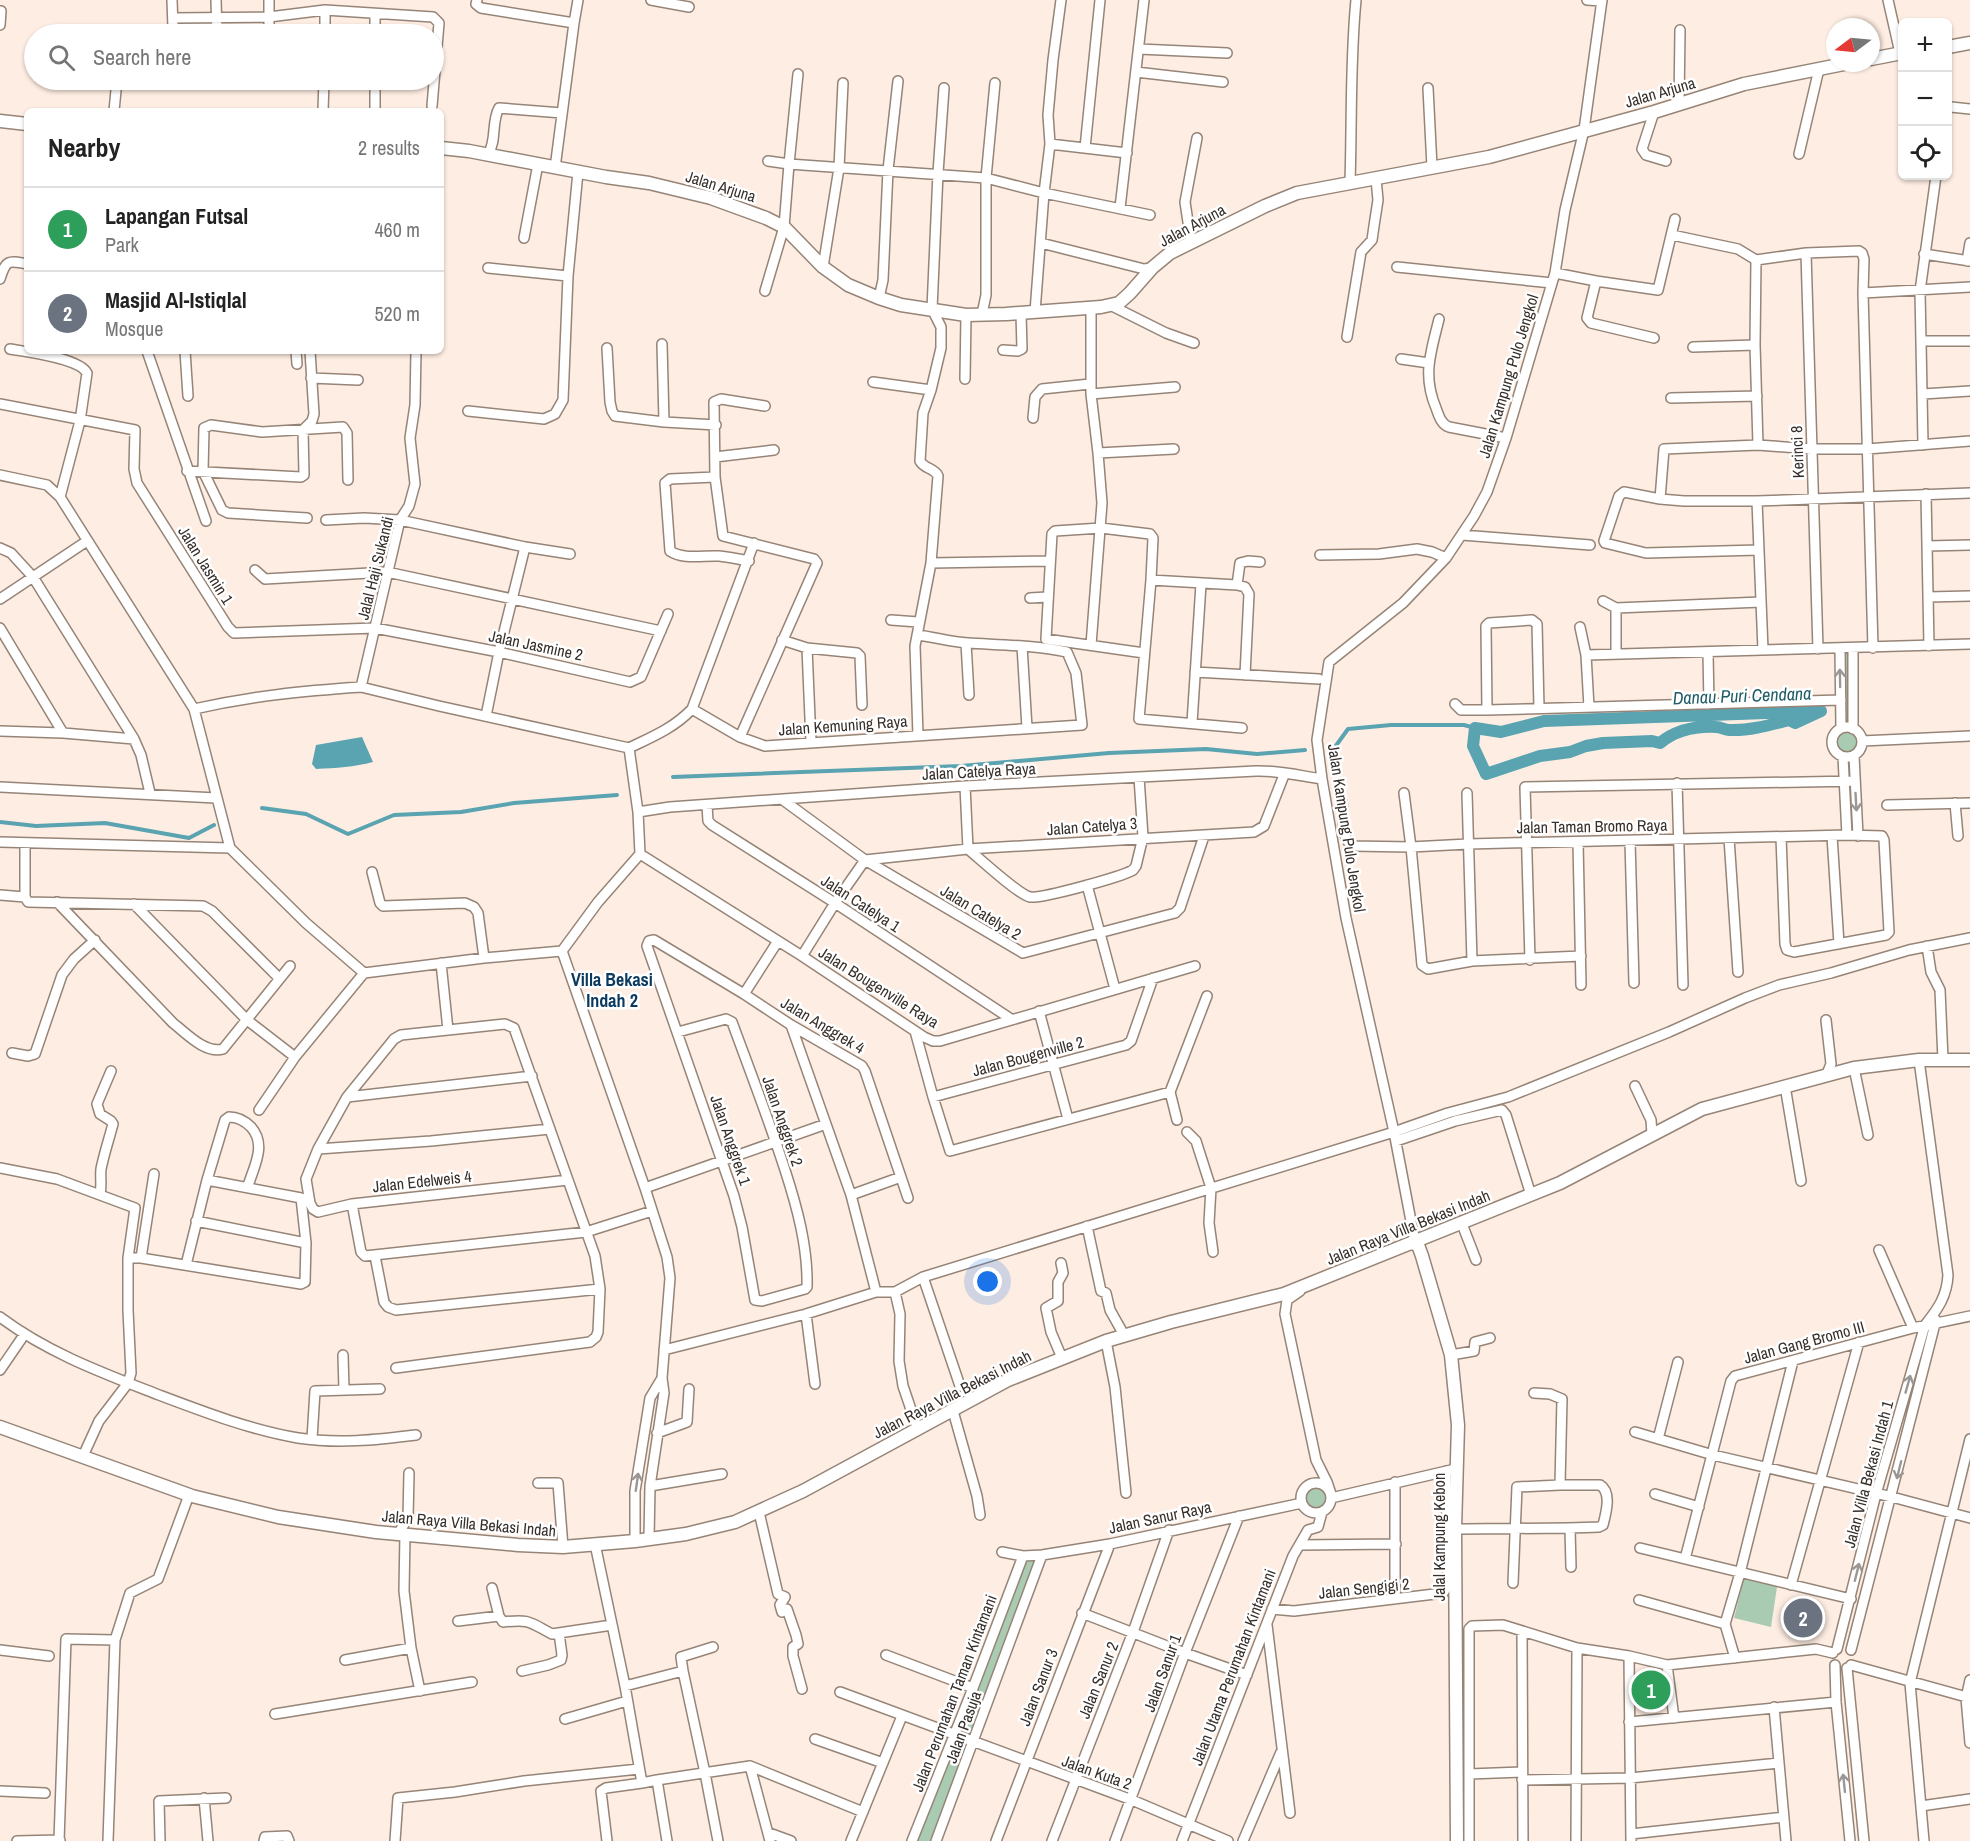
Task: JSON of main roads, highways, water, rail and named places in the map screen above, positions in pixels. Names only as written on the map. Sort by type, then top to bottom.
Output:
[{"type":"water","points":[[362,737],[373,762],[316,769],[312,764],[316,745]]},
{"type":"waterway","name":"Danau Puri Cendana","points":[[1821,711],[1795,723],[1789,720],[1737,730],[1701,727],[1679,732],[1660,743],[1652,741],[1586,746],[1570,752],[1540,756],[1486,774],[1473,746],[1475,728],[1501,732],[1544,721],[1821,711]]},
{"type":"waterway","points":[[1335,747],[1348,729],[1391,725],[1464,725],[1475,728],[1473,746],[1480,760]]},
{"type":"waterway","points":[[673,777],[961,766],[1109,753],[1206,749],[1257,754],[1305,750]]},
{"type":"waterway","points":[[262,808],[306,814],[348,834],[394,815],[461,812],[514,803],[617,795]]},
{"type":"waterway","points":[[0,822],[36,826],[105,823],[189,838],[214,825]]},
{"type":"place","name":"Masjid Al-Istiqlal","points":[[1803,1618]]},
{"type":"place","name":"Lapangan Futsal","points":[[1651,1690]]},
{"type":"district","name":"Villa Bekasi Indah 2","points":[[612,990]]}]
